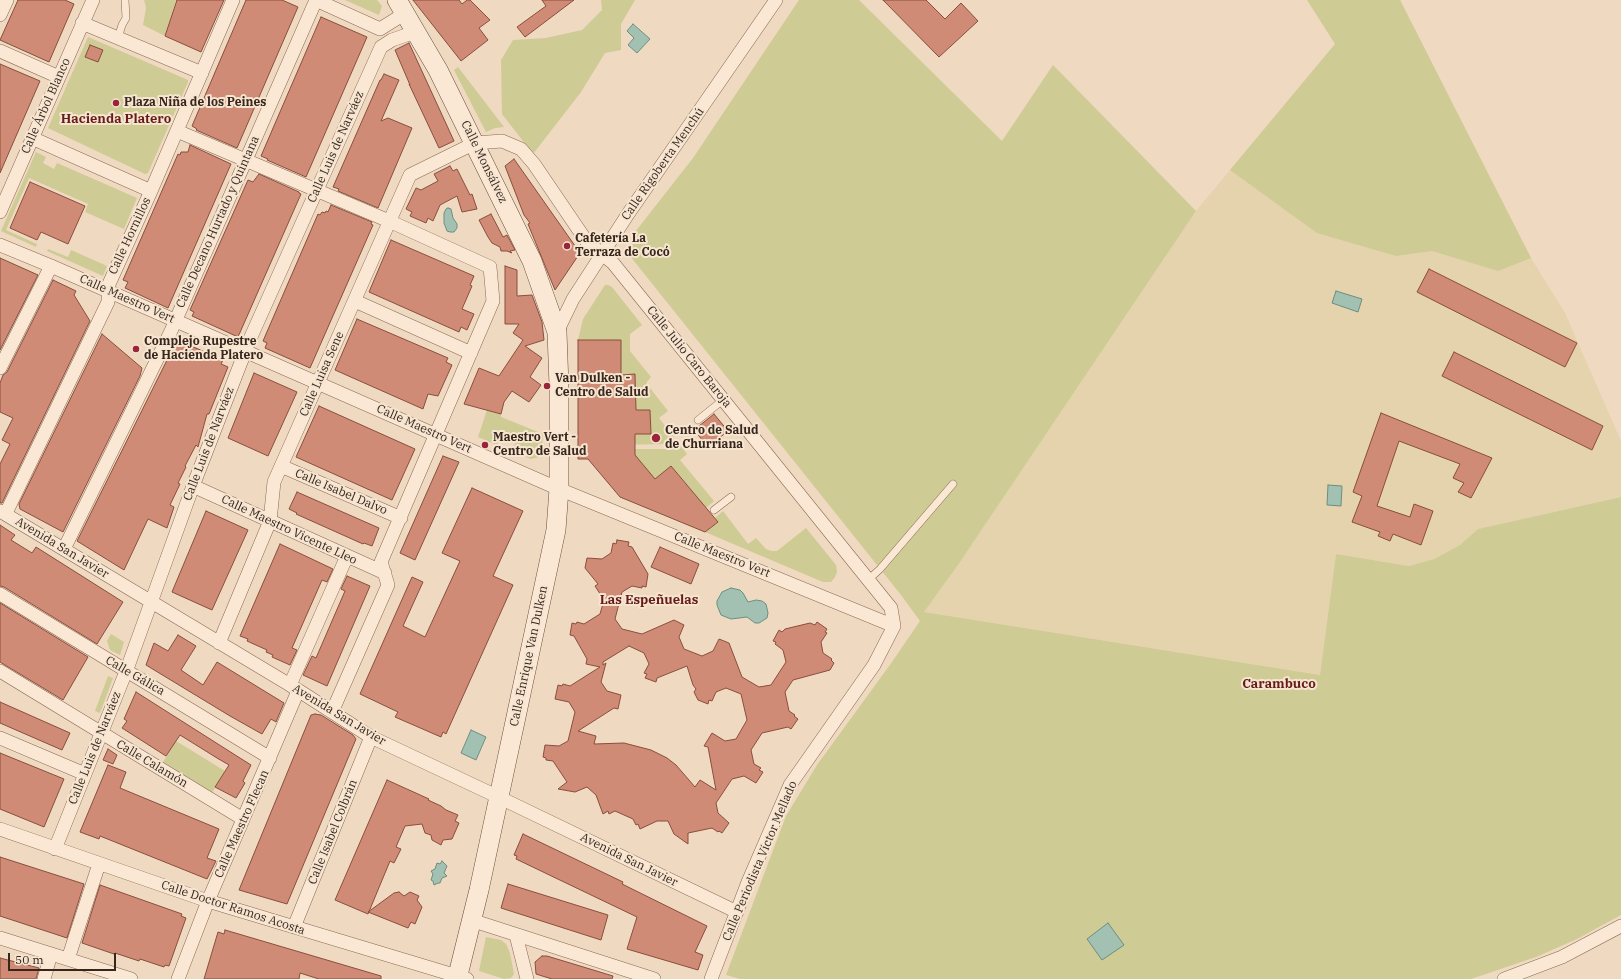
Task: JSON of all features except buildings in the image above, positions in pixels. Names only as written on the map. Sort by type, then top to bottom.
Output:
[{"type":"street","points":[[0,15],[7,0]]},
{"type":"street","name":"Calle Árbol Blanco","points":[[0,212],[93,0]]},
{"type":"street","name":"Calle Hornillos","points":[[3,512],[108,302],[109,284],[151,191],[233,0]]},
{"type":"street","points":[[316,0],[380,29],[400,7]]},
{"type":"street","name":"Calle Decano Hurtado y Quintana","points":[[64,549],[145,385],[175,320],[316,0]]},
{"type":"street","name":"Calle Rigoberta Menchú","points":[[557,332],[573,299],[631,209],[776,0]]},
{"type":"street","name":"Calle Monsálvez","points":[[400,7],[438,70],[475,143],[532,261],[557,332]]},
{"type":"street","points":[[82,23],[202,73]]},
{"type":"street","name":"Calle Luis de Narváez","points":[[55,849],[127,669],[193,486],[245,351],[381,47],[380,29]]},
{"type":"street","points":[[381,47],[392,40],[415,32]]},
{"type":"street","points":[[0,51],[59,77]]},
{"type":"street","points":[[177,131],[389,221],[490,267],[493,301],[472,353],[381,562],[388,585],[332,712]]},
{"type":"street","points":[[32,138],[151,191]]},
{"type":"street","name":"Calle Julio Caro Baroja","points":[[475,143],[502,141],[520,149],[534,164],[587,242],[613,263],[890,608],[894,626]]},
{"type":"street","name":"Calle Luisa Sene","points":[[219,643],[270,521],[274,482],[410,175],[475,143]]},
{"type":"street","name":"Calle Maestro Vert","points":[[0,245],[559,488],[894,626]]},
{"type":"street","points":[[0,368],[50,266]]},
{"type":"street","points":[[355,301],[472,353]]},
{"type":"street","name":"Calle Enrique Van Dulken","points":[[461,978],[472,920],[556,530],[559,488],[559,386],[557,332]]},
{"type":"street","name":"Calle Isabel Dalvo","points":[[281,466],[401,518]]},
{"type":"street","name":"Calle Maestro Vicente Lleo","points":[[193,486],[385,574]]},
{"type":"street","name":"Avenida San Javier","points":[[3,512],[294,688],[371,737],[737,912]]},
{"type":"street","name":"Calle Maestro Flecan","points":[[178,979],[208,901],[270,758],[294,688],[346,556]]},
{"type":"street","name":"Calle Gálica","points":[[0,594],[94,652],[127,669],[270,758]]},
{"type":"street","name":"Calle Periodista Víctor Mellado","points":[[711,979],[790,785],[874,665],[894,626]]},
{"type":"street","name":"Calle Calamón","points":[[0,671],[243,819]]},
{"type":"street","name":"Calle Isabel Colbrán","points":[[294,927],[371,737]]},
{"type":"street","points":[[0,738],[85,774]]},
{"type":"street","name":"Calle Doctor Ramos Acosta","points":[[0,829],[208,901],[461,978]]},
{"type":"street","points":[[68,959],[99,864]]},
{"type":"street","points":[[472,920],[654,979]]},
{"type":"street","points":[[1504,979],[1562,957],[1621,926]]},
{"type":"street","points":[[516,935],[527,979]]},
{"type":"street","points":[[0,938],[131,979]]},
{"type":"street","points":[[44,979],[51,954]]},
{"type":"lane","points":[[118,38],[126,18],[125,0]]},
{"type":"lane","points":[[698,420],[723,400]]},
{"type":"lane","points":[[868,580],[880,569],[953,484]]},
{"type":"lane","points":[[714,510],[731,497]]},
{"type":"shaded area","points":[[144,0],[176,0],[165,36],[143,25],[146,8]]},
{"type":"shaded area","points":[[345,0],[377,0],[382,6],[379,15]]},
{"type":"shaded area","points":[[601,0],[635,0],[621,24],[621,50],[605,53],[581,92],[533,154],[502,114],[501,60],[513,40],[546,38],[582,30],[602,10]]},
{"type":"shaded area","points":[[799,0],[859,0],[1002,141],[1053,65],[1196,211],[958,565],[924,612],[1320,675],[1336,554],[1409,566],[1434,559],[1460,545],[1478,529],[1621,497],[1621,915],[1577,939],[1536,957],[1471,979],[740,979],[726,975],[786,816],[817,765],[920,621],[901,595],[630,256],[632,236],[693,158]]},
{"type":"shaded area","points":[[1307,0],[1400,0],[1531,258],[1498,271],[1432,251],[1396,256],[1317,233],[1230,170],[1335,44]]},
{"type":"shaded area","points":[[1400,0],[1531,258],[1565,313],[1621,441],[1621,497],[1478,529],[1460,545],[1434,559],[1409,566],[1336,554],[1320,675],[924,612],[958,565],[1196,211],[1335,44]]},
{"type":"shaded area","points":[[633,24],[650,39],[637,53],[628,45],[634,38],[627,31]]},
{"type":"shaded area","points":[[88,37],[188,80],[148,173],[145,174],[48,128]]},
{"type":"shaded area","points":[[458,67],[504,127],[495,128],[486,132],[454,70]]},
{"type":"shaded area","points":[[36,152],[46,157],[43,163],[54,169],[57,163],[137,198],[124,229],[85,212],[88,204],[29,178],[6,230],[37,244],[36,247],[1,231]]},
{"type":"shaded area","points":[[448,208],[451,209],[453,218],[457,224],[457,228],[454,232],[447,231],[444,223],[444,213]]},
{"type":"shaded area","points":[[48,249],[68,257],[71,250],[107,266],[103,276],[47,251]]},
{"type":"shaded area","points":[[605,285],[612,287],[642,325],[630,334],[630,351],[651,377],[646,383],[668,411],[659,418],[674,437],[666,444],[611,445],[611,434],[651,434],[650,410],[594,410],[636,398],[635,374],[594,375],[594,364],[621,363],[621,340],[578,340],[583,319]]},
{"type":"shaded area","points":[[1336,291],[1362,299],[1358,312],[1332,303]]},
{"type":"shaded area","points":[[487,410],[501,414],[501,417],[543,434],[541,454],[539,457],[531,459],[512,451],[517,440],[502,434],[497,445],[478,437]]},
{"type":"shaded area","points":[[678,442],[687,454],[680,460],[714,501],[706,508],[671,466],[647,486],[635,463],[635,449],[668,449]]},
{"type":"shaded area","points":[[1328,485],[1342,486],[1341,506],[1327,505]]},
{"type":"shaded area","points":[[723,511],[748,544],[756,538],[766,549],[771,551],[777,551],[806,528],[836,565],[837,572],[835,577],[831,582],[823,582],[705,532],[718,522],[715,518]]},
{"type":"shaded area","points":[[731,588],[740,590],[748,602],[756,600],[762,601],[766,604],[768,613],[767,618],[759,623],[755,623],[747,617],[731,619],[721,615],[717,601],[722,592]]},
{"type":"shaded area","points":[[111,634],[124,642],[120,655],[110,650],[107,641]]},
{"type":"shaded area","points":[[108,676],[113,678],[100,713],[95,711]]},
{"type":"shaded area","points":[[471,730],[486,737],[476,760],[461,753]]},
{"type":"shaded area","points":[[176,741],[225,771],[212,793],[163,762]]},
{"type":"shaded area","points":[[442,861],[447,866],[444,873],[447,876],[442,878],[440,883],[434,885],[433,881],[431,880],[433,874],[431,871],[435,869],[437,863],[440,864]]},
{"type":"shaded area","points":[[1108,923],[1124,945],[1102,960],[1087,939]]},
{"type":"shaded area","points":[[486,937],[501,940],[506,944],[510,953],[514,974],[511,978],[504,979],[479,971]]},
{"type":"place","name":"Plaza Niña de los Peines","points":[[116,103]]},
{"type":"place","name":"Cafetería La Terraza de Cocó","points":[[567,246]]},
{"type":"place","name":"Complejo Rupestre de Hacienda Platero","points":[[136,349]]},
{"type":"place","name":"Van Dulken - Centro de Salud","points":[[547,386]]},
{"type":"place","name":"Centro de Salud de Churriana","points":[[656,438]]},
{"type":"place","name":"Maestro Vert - Centro de Salud","points":[[485,445]]},
{"type":"district","name":"Hacienda Platero","points":[[116,119]]},
{"type":"district","name":"Las Espeñuelas","points":[[649,600]]},
{"type":"district","name":"Carambuco","points":[[1279,684]]}]
